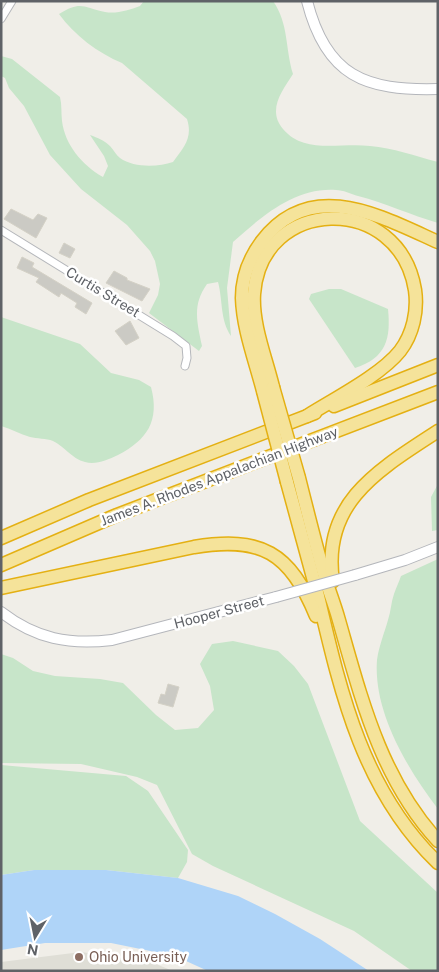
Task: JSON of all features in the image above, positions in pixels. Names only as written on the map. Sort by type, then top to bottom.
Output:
[{"type":"highway","points":[[438,242],[363,210],[345,206],[326,206],[310,209],[294,215],[274,228],[256,248],[244,279],[242,296],[246,329],[268,389],[293,480],[338,616],[358,691],[379,750],[408,804],[438,841]]},
{"type":"highway","points":[[268,389],[254,296],[260,267],[266,255],[275,243],[287,233],[312,221],[327,218],[343,218],[360,222],[375,229],[390,240],[402,253],[408,265],[416,295],[416,310],[413,324],[404,344],[390,361],[378,371],[307,416]]},
{"type":"highway","name":"James A. Rhodes Appalachian Highway","points":[[1,538],[89,500],[438,365]]},
{"type":"highway","name":"James A. Rhodes Appalachian Highway","points":[[1,565],[117,515],[438,392]]},
{"type":"highway","points":[[338,616],[331,556],[336,528],[342,515],[362,486],[374,475],[438,431]]},
{"type":"highway","points":[[293,480],[332,658],[352,724],[378,785],[411,834],[438,863]]},
{"type":"highway","points":[[1,588],[194,547],[234,543],[248,545],[278,558],[291,569],[301,582],[332,658]]},
{"type":"street","points":[[1,19],[12,1]]},
{"type":"street","points":[[307,1],[311,16],[325,48],[344,69],[370,82],[384,86],[421,90],[438,89]]},
{"type":"street","name":"Curtis Street","points":[[1,230],[174,336],[186,346],[188,358],[185,366]]},
{"type":"street","name":"Hooper Street","points":[[5,615],[38,634],[57,639],[75,642],[112,640],[355,575],[405,560],[438,547]]},
{"type":"shaded area","name":"Ohio University","points":[[81,952],[151,962],[173,971],[1,971],[1,962]]},
{"type":"green space","points":[[144,1],[273,1],[282,18],[293,74],[281,94],[276,108],[278,122],[283,129],[292,137],[313,145],[379,147],[438,162],[438,223],[339,190],[321,190],[307,193],[280,205],[233,242],[227,288],[231,336],[223,317],[218,282],[207,284],[202,292],[197,314],[202,346],[199,351],[149,313],[158,295],[160,284],[155,261],[150,251],[127,225],[81,189],[50,155],[24,106],[9,88],[5,78],[1,76],[1,56],[12,59],[60,97],[64,130],[71,146],[88,167],[103,177],[108,166],[104,156],[90,135],[105,142],[120,158],[132,164],[153,166],[173,162],[184,147],[188,137],[189,126],[187,119],[122,63],[87,43],[59,14],[78,6],[105,12],[118,12],[140,6]]},
{"type":"green space","points":[[329,289],[341,289],[388,309],[387,338],[380,353],[374,359],[355,368],[309,299],[311,294]]},
{"type":"green space","points":[[1,317],[80,344],[111,373],[139,380],[151,387],[154,410],[149,428],[144,436],[137,443],[118,455],[101,462],[89,463],[76,458],[53,441],[30,437],[1,426]]},
{"type":"green space","points":[[438,484],[438,530],[432,531],[431,497]]},
{"type":"green space","points":[[438,559],[438,809],[404,758],[387,720],[377,680],[377,660],[393,597],[401,576]]},
{"type":"green space","points":[[233,641],[278,651],[294,666],[308,684],[360,821],[438,893],[438,971],[412,971],[354,931],[213,866],[192,854],[157,785],[137,777],[81,764],[1,763],[1,654],[13,658],[33,671],[55,676],[100,679],[123,683],[156,715],[175,730],[198,728],[214,710],[210,686],[200,664],[212,644]]},
{"type":"green space","points":[[1,765],[126,776],[148,791],[188,850],[187,862],[178,878],[106,870],[34,870],[1,875]]},
{"type":"water","points":[[34,870],[106,870],[178,878],[238,896],[320,939],[369,971],[208,971],[175,956],[111,943],[45,943],[1,950],[1,875]]},
{"type":"building","points":[[11,209],[33,220],[38,214],[47,218],[36,238],[4,219]]},
{"type":"building","points":[[64,243],[75,249],[70,258],[59,253]]},
{"type":"building","points":[[22,257],[34,263],[32,267],[92,303],[86,314],[75,307],[77,303],[61,293],[59,297],[36,282],[39,278],[17,268]]},
{"type":"building","points":[[114,271],[127,278],[127,280],[150,289],[142,301],[106,283]]},
{"type":"building","points":[[130,321],[139,338],[126,345],[115,331]]},
{"type":"building","points":[[168,684],[179,687],[173,707],[158,703],[161,694],[165,695]]},
{"type":"place","name":"Ohio University","points":[[79,957]]}]
